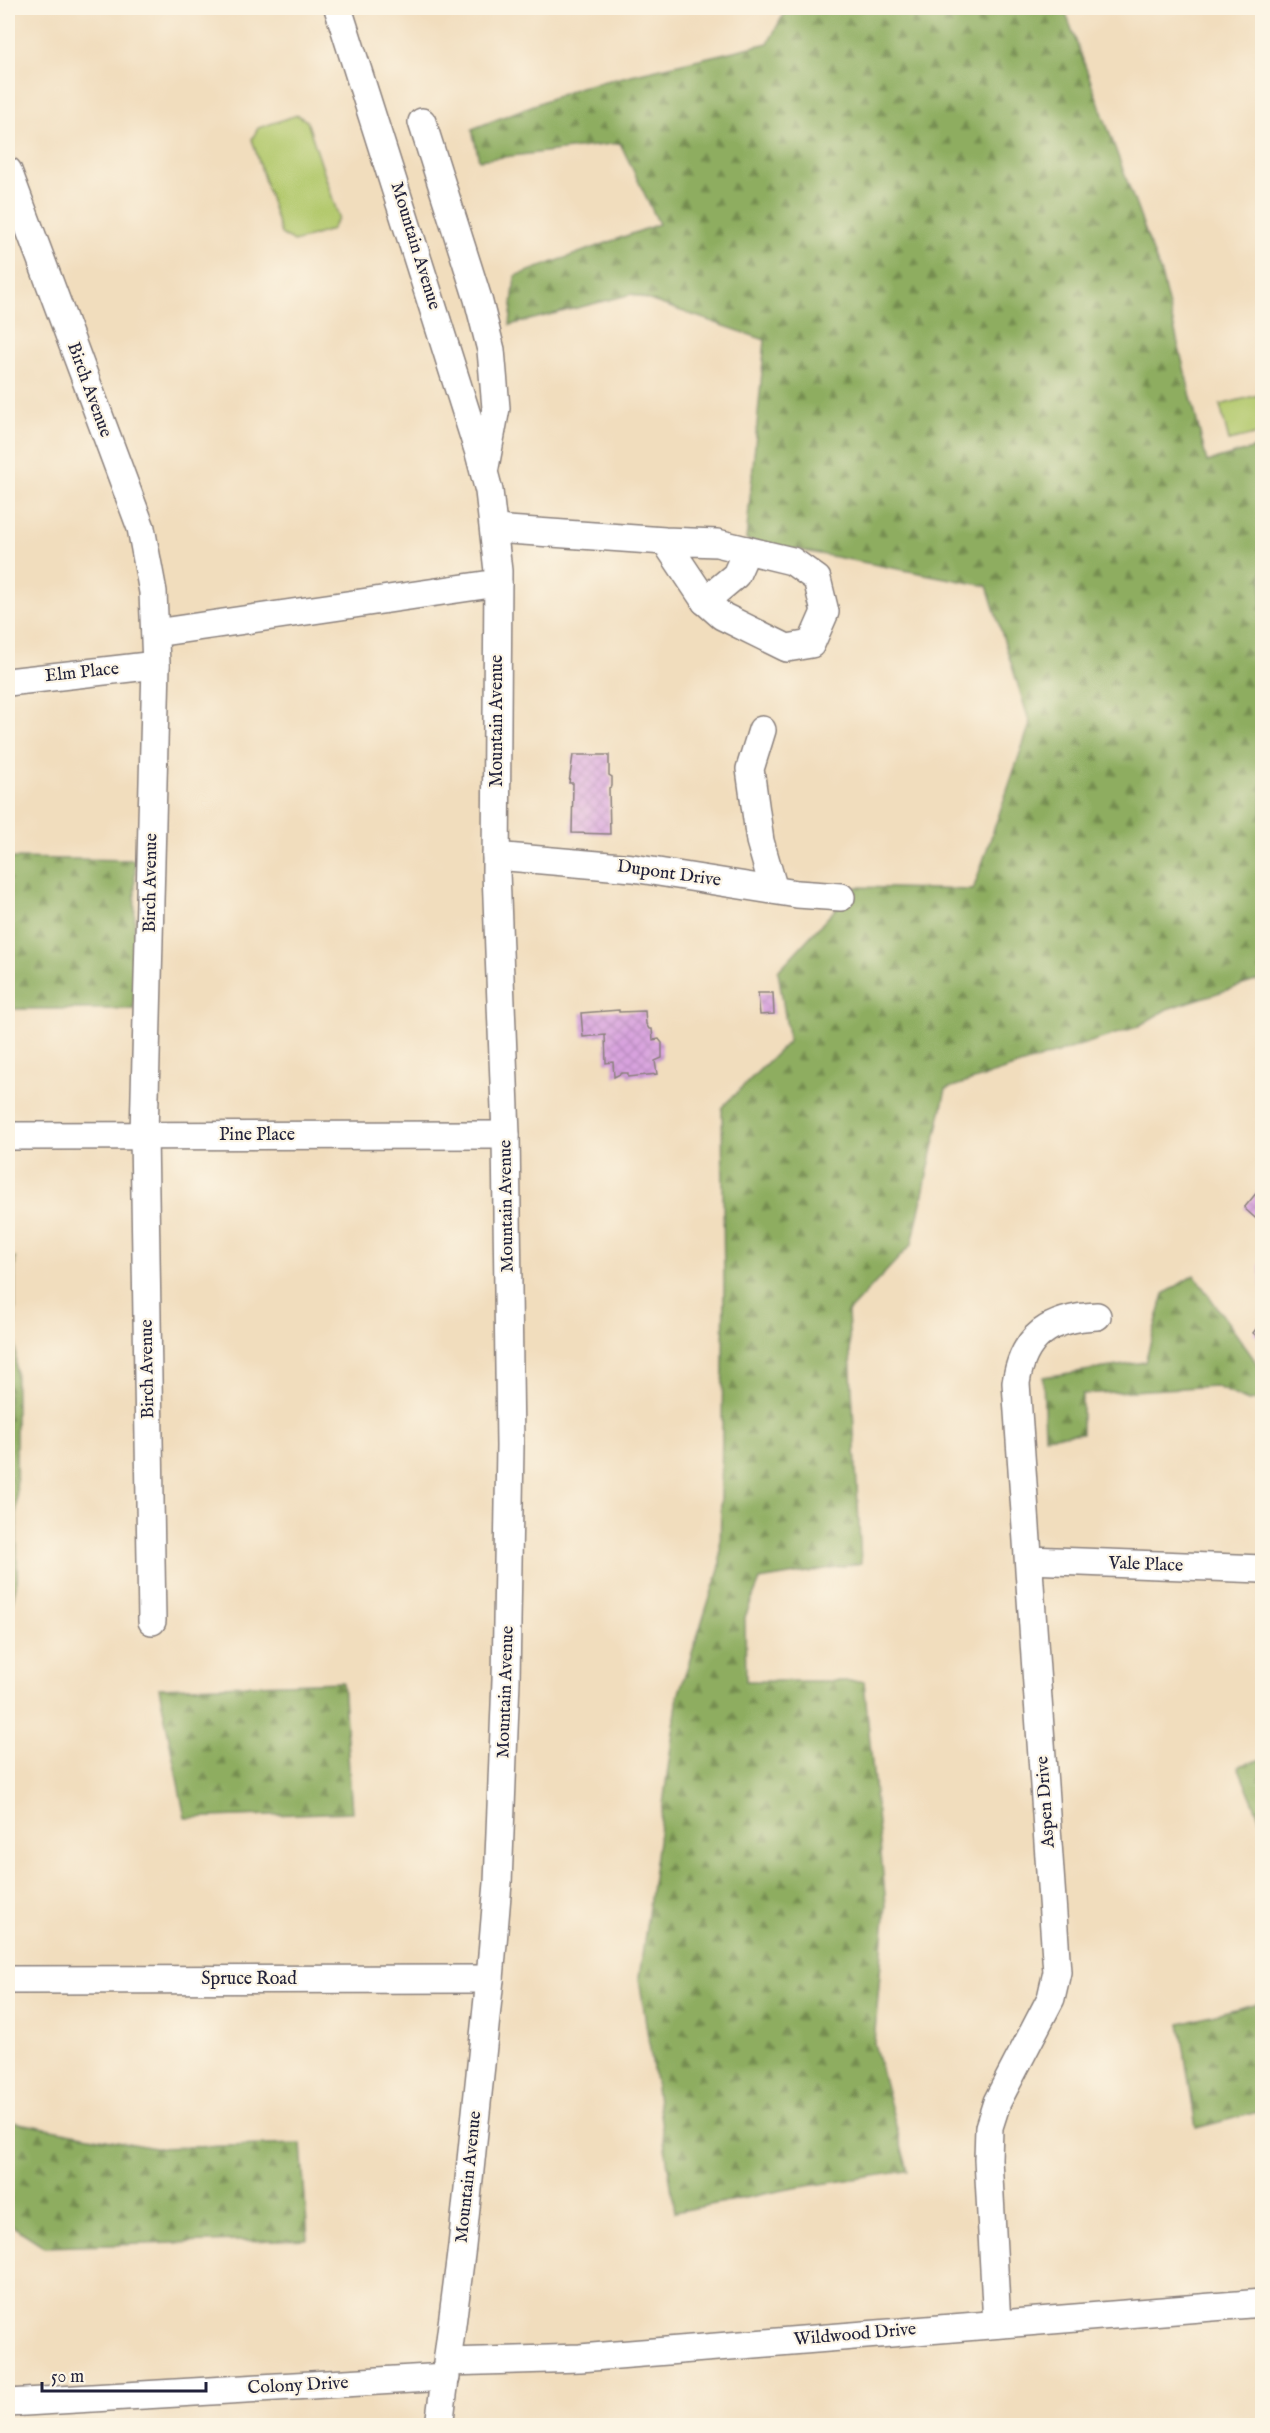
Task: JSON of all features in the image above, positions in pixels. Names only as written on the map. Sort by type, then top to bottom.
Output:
[{"type":"street","name":"Mountain Avenue","points":[[338,8],[409,228],[484,474],[495,529],[498,584],[496,856],[506,1135],[510,1446],[503,1794],[490,1979],[440,2426]]},
{"type":"street","points":[[422,122],[478,299],[491,350],[496,408],[484,474]]},
{"type":"street","name":"Birch Avenue","points":[[8,171],[141,528],[153,592],[156,665],[144,1135],[152,1621]]},
{"type":"street","points":[[495,529],[717,543],[792,561],[817,579],[825,612],[811,644],[787,648],[722,616],[705,601],[664,541]]},
{"type":"street","points":[[705,601],[736,575],[747,550]]},
{"type":"street","points":[[154,633],[498,584]]},
{"type":"street","name":"Elm Place","points":[[8,682],[156,665]]},
{"type":"street","points":[[762,730],[750,769],[760,841],[774,890]]},
{"type":"street","name":"Dupont Drive","points":[[496,856],[633,868],[774,890],[841,897]]},
{"type":"street","name":"Pine Place","points":[[8,1136],[506,1135]]},
{"type":"street","name":"Aspen Drive","points":[[997,2324],[988,2159],[989,2127],[997,2102],[1051,1998],[1057,1972],[1016,1389],[1018,1369],[1030,1344],[1048,1328],[1059,1322],[1097,1316]]},
{"type":"street","name":"Vale Place","points":[[1029,1560],[1263,1569]]},
{"type":"street","name":"Spruce Road","points":[[8,1980],[490,1979]]},
{"type":"street","name":"Wildwood Drive","points":[[447,2370],[1263,2303]]},
{"type":"street","name":"Colony Drive","points":[[8,2403],[447,2370]]},
{"type":"green space","points":[[787,8],[1064,8],[1161,274],[1207,462],[1262,446],[1262,979],[1167,1009],[1137,1027],[946,1089],[912,1244],[848,1312],[861,1563],[760,1580],[745,1617],[746,1681],[864,1681],[886,1905],[874,2043],[908,2171],[794,2188],[675,2212],[639,1978],[678,1696],[720,1566],[724,1288],[722,1107],[789,1041],[778,971],[856,887],[973,890],[1030,724],[987,586],[746,540],[765,340],[632,294],[510,325],[515,276],[659,224],[620,143],[479,160],[472,129],[580,87],[768,43]]},
{"type":"green space","points":[[297,115],[307,121],[339,218],[331,230],[294,242],[281,234],[252,139],[258,128]]},
{"type":"green space","points":[[1262,394],[1262,433],[1229,441],[1220,405]]},
{"type":"green space","points":[[8,858],[135,860],[134,1009],[8,1009]]},
{"type":"green space","points":[[15,1257],[17,1580],[8,1625],[8,1258]]},
{"type":"green space","points":[[1194,1275],[1259,1366],[1262,1366],[1262,1399],[1248,1401],[1215,1386],[1082,1394],[1082,1433],[1045,1437],[1043,1377],[1145,1362],[1164,1294]]},
{"type":"green space","points":[[343,1682],[352,1812],[185,1818],[159,1688]]},
{"type":"green space","points":[[1262,1759],[1262,1824],[1238,1766]]},
{"type":"green space","points":[[1262,2002],[1262,2111],[1196,2128],[1180,2023]]},
{"type":"green space","points":[[8,2121],[155,2148],[301,2144],[308,2239],[45,2247],[8,2223]]},
{"type":"building","points":[[573,755],[609,755],[609,775],[612,777],[612,786],[609,788],[610,834],[572,833],[573,783],[569,783]]},
{"type":"building","points":[[758,993],[773,993],[774,1014],[760,1015]]},
{"type":"building","points":[[619,1010],[619,1012],[645,1011],[646,1024],[649,1029],[652,1029],[653,1040],[659,1039],[662,1043],[662,1058],[655,1061],[657,1074],[628,1077],[628,1073],[622,1073],[614,1077],[613,1062],[606,1063],[605,1035],[583,1037],[581,1013]]},
{"type":"building","points":[[1262,1186],[1262,1224],[1244,1208]]},
{"type":"building","points":[[1262,1264],[1262,1288],[1261,1289],[1259,1265]]},
{"type":"building","points":[[1262,1321],[1262,1341],[1253,1333]]}]
